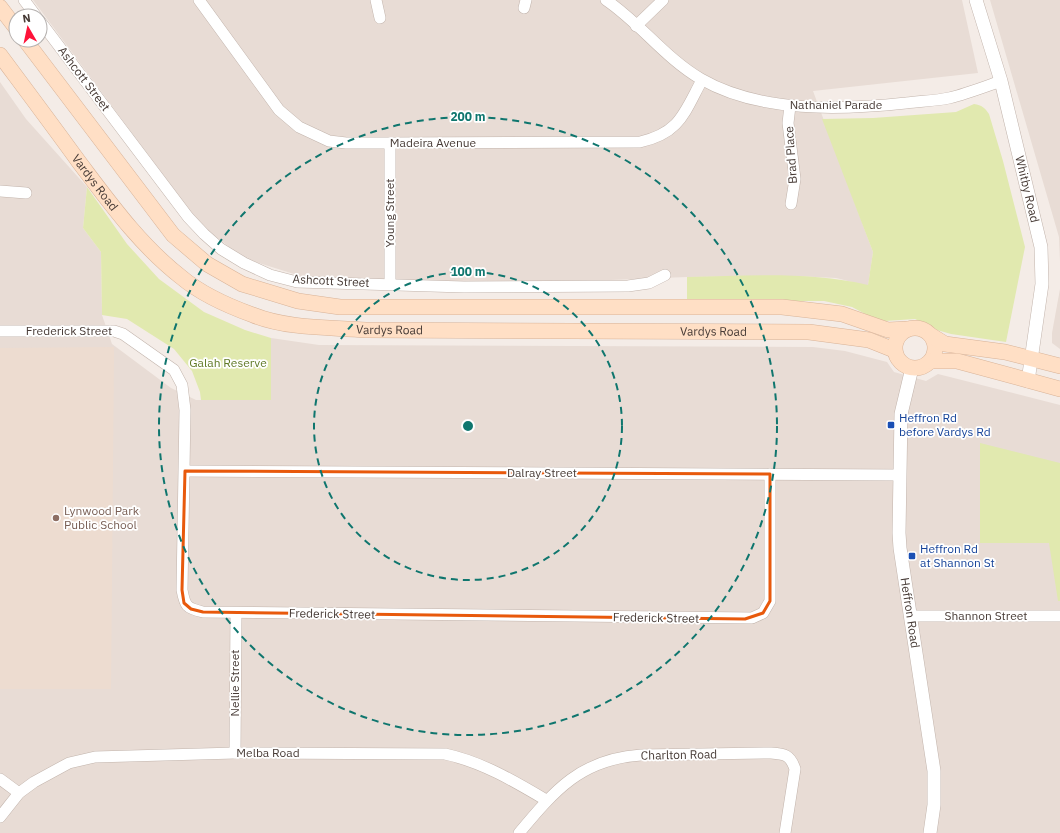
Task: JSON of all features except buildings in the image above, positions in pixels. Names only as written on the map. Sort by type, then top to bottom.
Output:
[{"type":"main road","points":[[0,7],[8,18]]},
{"type":"main road","name":"Vardys Road","points":[[31,48],[173,235],[207,264],[242,284],[298,301],[340,307],[782,307],[842,314],[888,330],[906,329]]},
{"type":"main road","name":"Vardys Road","points":[[0,55],[112,206],[157,257],[182,278],[217,300],[253,315],[280,322],[309,326],[366,330],[810,332],[869,340],[894,350]]},
{"type":"main road","points":[[1060,366],[1005,352],[945,344],[920,328],[906,329],[897,337],[894,350],[901,363],[912,368],[919,368],[931,361],[957,361],[1060,389]]},
{"type":"main road","points":[[931,361],[936,348],[932,336]]},
{"type":"street","name":"Madeira Avenue","points":[[199,0],[279,110],[299,127],[329,141],[346,143],[640,142],[663,135],[672,129],[678,122],[702,80]]},
{"type":"street","points":[[376,0],[380,18]]},
{"type":"street","name":"Nathaniel Parade","points":[[606,0],[620,10],[678,64],[702,80],[747,97],[790,106],[860,106],[948,98],[1001,81]]},
{"type":"street","points":[[636,26],[663,0]]},
{"type":"street","name":"Whitby Road","points":[[976,0],[1001,81],[1041,247],[1042,284],[1028,381]]},
{"type":"street","name":"Ashcott Street","points":[[48,32],[188,217],[221,249],[244,263],[270,275],[297,282],[464,287],[628,286],[649,283],[665,275]]},
{"type":"street","name":"Brad Place","points":[[790,106],[788,123],[795,179],[791,204]]},
{"type":"street","name":"Young Street","points":[[390,143],[390,284]]},
{"type":"street","points":[[0,191],[26,193]]},
{"type":"street","name":"Frederick Street","points":[[0,331],[118,332],[174,370],[184,392],[185,471],[182,590],[184,603],[190,609],[203,612],[752,618],[763,613],[770,601],[770,474]]},
{"type":"street","name":"Heffron Road","points":[[912,368],[900,414],[900,548],[934,771],[934,805],[930,833]]},
{"type":"street","name":"Dalray Street","points":[[185,471],[900,475]]},
{"type":"street","name":"Nellie Street","points":[[235,753],[236,613]]},
{"type":"street","name":"Shannon Street","points":[[911,616],[1060,616]]},
{"type":"street","name":"Charlton Road","points":[[519,833],[546,800],[573,777],[602,762],[622,756],[770,752],[783,754],[791,760],[795,769],[785,833]]},
{"type":"street","name":"Melba Road","points":[[0,818],[19,793],[69,763],[95,757],[235,753],[445,754],[463,758],[483,766],[546,800]]},
{"type":"street","points":[[0,779],[19,793]]},
{"type":"highlighted area","points":[[185,471],[770,474],[770,601],[763,613],[745,619],[203,612],[191,609],[184,603],[182,590]]},
{"type":"shaded area","points":[[33,0],[962,0],[978,73],[813,91],[873,252],[868,286],[836,278],[796,276],[687,277],[535,283],[307,278],[243,258],[199,223],[48,20],[48,8],[39,8]]},
{"type":"shaded area","points":[[990,0],[1060,0],[1060,261],[1059,237]]},
{"type":"shaded area","points":[[0,82],[26,119],[87,187],[83,228],[101,252],[102,315],[112,344],[171,388],[196,400],[270,400],[271,338],[319,345],[813,347],[845,351],[887,362],[894,372],[926,381],[938,374],[1060,405],[1060,833],[0,833]]},
{"type":"shaded area","points":[[1060,289],[1060,349],[1052,343],[1052,333]]},
{"type":"shaded area","name":"Lynwood Park Public School","points":[[114,347],[111,689],[0,689],[0,348]]},
{"type":"green space","points":[[974,104],[983,107],[989,114],[1003,161],[1025,247],[1006,342],[951,334],[937,330],[915,319],[885,321],[871,317],[852,307],[824,301],[687,301],[687,277],[755,275],[801,276],[868,285],[873,252],[822,119],[873,118],[956,112]]},
{"type":"green space","name":"Galah Reserve","points":[[87,187],[127,244],[159,279],[204,312],[245,330],[271,338],[271,400],[201,400],[200,392],[192,371],[174,349],[127,319],[102,315],[101,252],[83,228]]},
{"type":"green space","points":[[980,443],[1060,463],[1060,601],[1058,601],[1049,543],[980,543]]},
{"type":"place","name":"Heffron Rd before Vardys Rd","points":[[891,425]]},
{"type":"place","name":"Lynwood Park Public School","points":[[56,518]]},
{"type":"place","name":"Heffron Rd at Shannon St","points":[[912,556]]}]
